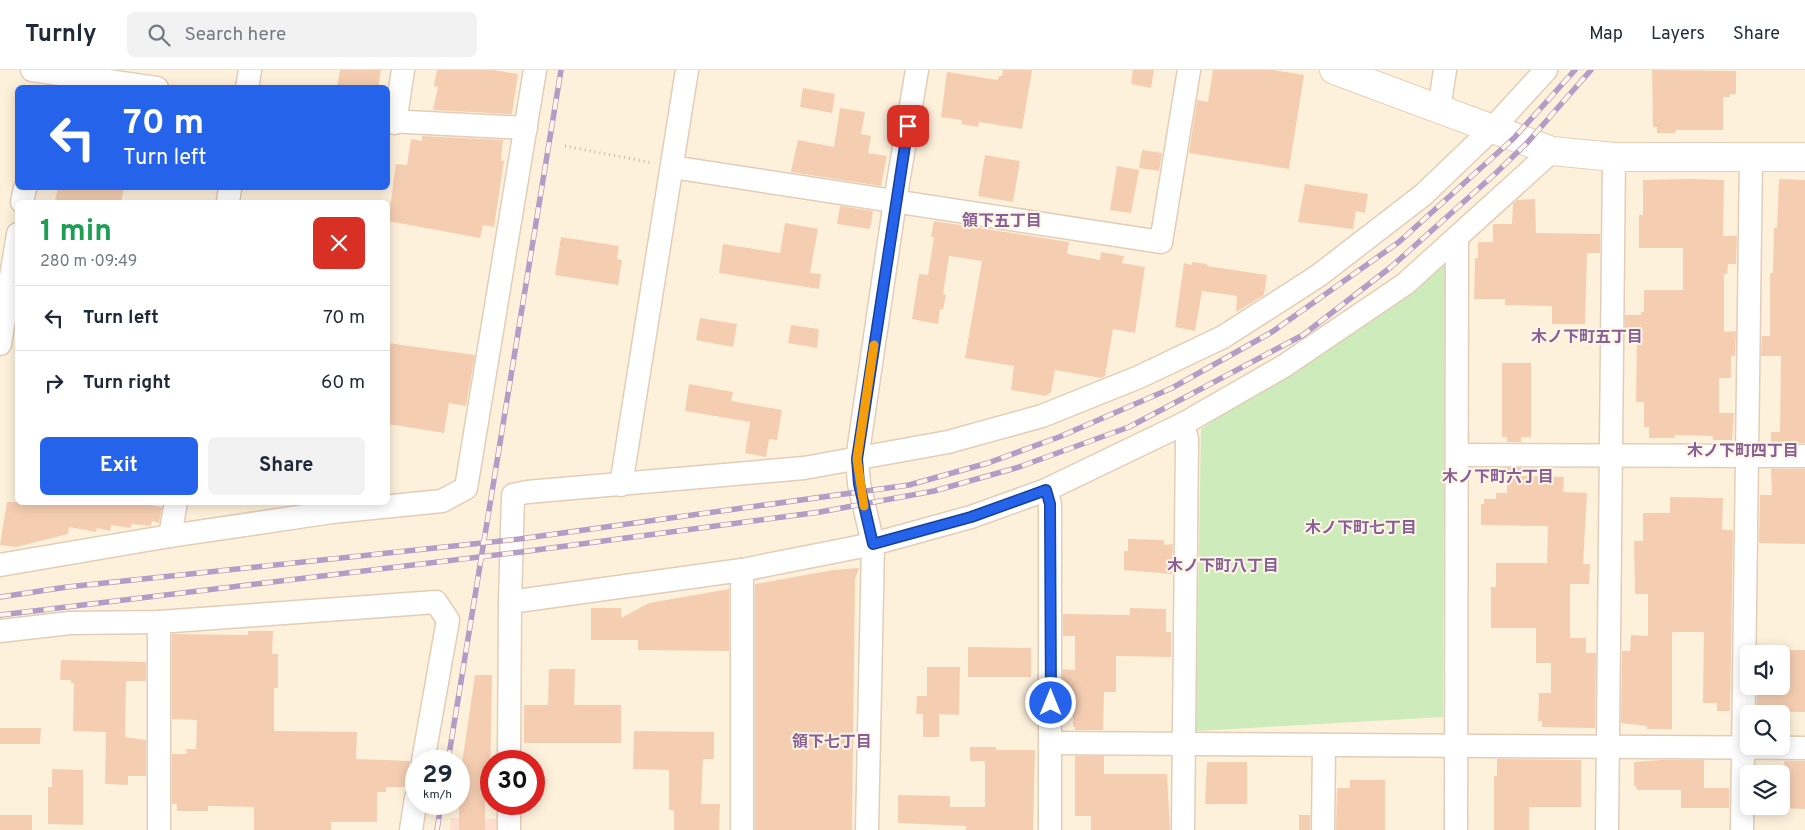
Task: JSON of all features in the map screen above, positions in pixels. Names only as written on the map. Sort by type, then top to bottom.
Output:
[{"type":"street","points":[[248,85],[250,70]]},
{"type":"street","points":[[403,70],[391,122],[526,128]]},
{"type":"street","points":[[0,565],[170,536],[332,512],[442,501],[466,488],[535,70]]},
{"type":"street","points":[[621,485],[687,70]]},
{"type":"street","points":[[867,830],[873,544],[859,484],[857,459],[895,201],[917,70]]},
{"type":"street","points":[[672,167],[1161,242],[1189,70]]},
{"type":"street","points":[[1334,70],[1552,151],[1614,157],[1751,156],[1805,158]]},
{"type":"street","points":[[1439,109],[1446,70]]},
{"type":"street","points":[[509,750],[510,602],[514,495],[527,492],[804,468],[948,442],[1042,416],[1139,377],[1223,337],[1326,270],[1423,195],[1492,129],[1546,70]]},
{"type":"street","points":[[40,75],[130,85]]},
{"type":"street","points":[[510,602],[742,570],[873,544],[971,517],[1046,490],[1183,424],[1284,366],[1397,290],[1552,151]]},
{"type":"street","points":[[1745,705],[1751,156]]},
{"type":"street","points":[[1607,830],[1614,157]]},
{"type":"street","points":[[1456,830],[1457,238]]},
{"type":"street","points":[[0,344],[15,252]]},
{"type":"street","points":[[1183,424],[1187,439],[1183,830]]},
{"type":"street","points":[[1458,455],[1805,456]]},
{"type":"street","points":[[1046,490],[1050,504],[1050,830]]},
{"type":"street","points":[[170,536],[175,505]]},
{"type":"street","points":[[742,570],[742,830]]},
{"type":"street","points":[[0,631],[70,623],[159,622],[436,602],[448,620],[425,750]]},
{"type":"street","points":[[159,622],[159,830]]},
{"type":"street","points":[[1051,743],[1740,748]]},
{"type":"street","points":[[1323,830],[1324,745]]},
{"type":"street","points":[[1790,748],[1805,748]]},
{"type":"street","points":[[1742,830],[1744,755]]},
{"type":"street","points":[[410,830],[413,815]]},
{"type":"street","points":[[509,815],[509,830]]},
{"type":"path","points":[[565,146],[672,167]]},
{"type":"shaded area","points":[[451,818],[500,819],[500,830],[450,830]]},
{"type":"green space","points":[[1445,264],[1443,717],[1196,731],[1201,429]]},
{"type":"building","points":[[340,70],[381,70],[378,85],[338,85]]},
{"type":"building","points":[[437,70],[493,70],[518,74],[512,114],[433,110],[438,87],[434,86]]},
{"type":"building","points":[[1003,70],[1032,70],[1022,129],[979,122],[978,127],[961,124],[962,120],[941,117],[947,72],[998,80],[999,76],[1002,76]]},
{"type":"building","points":[[1133,70],[1154,70],[1151,88],[1131,84]]},
{"type":"building","points":[[1213,70],[1273,70],[1304,75],[1289,169],[1189,153],[1197,100],[1208,102]]},
{"type":"building","points":[[1652,70],[1736,71],[1736,94],[1730,94],[1730,97],[1723,97],[1723,130],[1676,130],[1675,133],[1657,133],[1657,127],[1653,127]]},
{"type":"building","points":[[803,88],[835,94],[832,113],[800,107]]},
{"type":"building","points":[[840,108],[865,112],[861,134],[871,136],[868,153],[887,156],[881,186],[791,172],[798,140],[834,147]]},
{"type":"building","points":[[422,136],[503,140],[501,161],[504,161],[494,227],[483,225],[480,238],[390,221],[390,207],[396,164],[407,165],[411,139],[422,141]]},
{"type":"building","points":[[1142,150],[1162,153],[1159,171],[1139,168]]},
{"type":"building","points":[[985,155],[1020,161],[1013,202],[978,196]]},
{"type":"building","points":[[1117,166],[1139,170],[1131,213],[1110,210]]},
{"type":"building","points":[[1779,179],[1805,180],[1805,443],[1771,443],[1771,432],[1780,432],[1781,356],[1761,356],[1762,336],[1770,336],[1770,273],[1773,273],[1774,228],[1777,228]]},
{"type":"building","points":[[1643,180],[1724,180],[1723,236],[1737,236],[1736,264],[1728,264],[1727,274],[1724,274],[1724,332],[1736,331],[1735,356],[1731,356],[1731,378],[1719,378],[1719,413],[1734,413],[1732,440],[1713,440],[1713,436],[1674,435],[1675,438],[1649,438],[1649,427],[1644,427],[1644,402],[1636,402],[1637,332],[1625,331],[1625,315],[1641,315],[1641,312],[1644,312],[1644,290],[1683,290],[1683,248],[1639,248],[1639,215],[1643,215]]},
{"type":"building","points":[[1305,184],[1368,194],[1365,213],[1356,211],[1353,229],[1298,222]]},
{"type":"building","points":[[58,190],[124,190],[121,200],[55,200]]},
{"type":"building","points":[[1535,199],[1536,233],[1600,234],[1600,253],[1587,253],[1585,324],[1552,324],[1552,306],[1505,305],[1505,299],[1474,299],[1475,258],[1478,258],[1478,242],[1493,242],[1493,224],[1512,224],[1513,204],[1517,200]]},
{"type":"building","points":[[840,206],[873,211],[870,229],[837,224]]},
{"type":"building","points":[[934,221],[1069,242],[1067,254],[1100,260],[1101,252],[1124,256],[1122,263],[1145,267],[1135,333],[1113,329],[1105,376],[1101,378],[1055,370],[1051,392],[1046,396],[1011,390],[1014,366],[965,358],[982,261],[949,256],[943,294],[946,295],[943,310],[940,309],[938,324],[912,319],[919,274],[928,275],[934,237],[931,237]]},
{"type":"building","points":[[785,223],[818,229],[810,273],[821,274],[819,289],[719,273],[723,244],[780,253]]},
{"type":"building","points":[[561,237],[619,246],[617,259],[622,260],[618,285],[555,275]]},
{"type":"building","points":[[1192,262],[1267,275],[1264,295],[1236,312],[1237,296],[1202,291],[1195,331],[1175,327],[1184,263],[1192,265]]},
{"type":"building","points":[[700,318],[737,324],[733,347],[696,340]]},
{"type":"building","points":[[791,325],[819,329],[817,348],[788,343]]},
{"type":"building","points":[[390,343],[475,355],[466,406],[449,403],[444,433],[390,424]]},
{"type":"building","points":[[1502,363],[1531,363],[1531,437],[1521,437],[1521,442],[1507,442],[1507,437],[1502,437]]},
{"type":"building","points":[[689,384],[733,392],[731,401],[782,410],[777,440],[769,439],[766,457],[745,453],[750,422],[685,411]]},
{"type":"building","points":[[1507,468],[1522,468],[1522,476],[1564,477],[1563,492],[1587,493],[1583,564],[1590,564],[1589,584],[1570,584],[1570,638],[1586,638],[1586,653],[1596,653],[1595,728],[1542,727],[1542,721],[1538,721],[1539,693],[1551,693],[1551,663],[1536,663],[1536,628],[1491,628],[1491,587],[1496,587],[1496,563],[1547,563],[1548,526],[1481,525],[1481,504],[1484,504],[1484,499],[1496,499],[1496,493],[1507,493]]},
{"type":"building","points":[[1771,469],[1805,469],[1805,544],[1759,543],[1760,495],[1772,495]]},
{"type":"building","points":[[1670,497],[1723,498],[1722,530],[1733,530],[1730,711],[1717,711],[1717,703],[1703,703],[1704,632],[1672,632],[1672,729],[1647,729],[1647,726],[1621,723],[1622,651],[1630,651],[1631,635],[1648,636],[1648,594],[1635,594],[1634,541],[1643,541],[1643,513],[1670,513]]},
{"type":"building","points":[[7,502],[15,502],[15,505],[153,505],[162,507],[159,523],[152,521],[151,526],[131,524],[131,528],[111,525],[110,531],[97,528],[96,532],[69,527],[68,534],[16,547],[0,545]]},
{"type":"building","points":[[1128,539],[1164,540],[1164,545],[1173,544],[1172,574],[1124,570],[1124,551],[1128,551]]},
{"type":"building","points":[[859,568],[855,579],[852,830],[755,830],[755,584],[833,570]]},
{"type":"building","points":[[729,589],[729,651],[638,650],[638,640],[591,640],[591,608],[621,608],[621,618],[649,603]]},
{"type":"building","points":[[1130,608],[1166,609],[1166,632],[1171,632],[1171,657],[1116,656],[1116,692],[1104,692],[1103,730],[1075,730],[1075,727],[1073,727],[1073,691],[1063,691],[1063,669],[1075,670],[1075,636],[1063,636],[1063,614],[1130,615]]},
{"type":"building","points":[[248,631],[273,631],[272,654],[278,654],[278,688],[274,688],[274,731],[357,732],[356,759],[405,761],[405,787],[386,787],[386,792],[377,792],[377,822],[331,822],[331,830],[254,830],[254,807],[208,806],[208,811],[177,811],[177,804],[172,804],[172,754],[187,754],[186,749],[196,749],[197,720],[172,719],[172,634],[248,635]]},
{"type":"building","points":[[968,647],[1031,648],[1031,677],[968,677]]},
{"type":"building","points":[[1790,650],[1805,650],[1805,712],[1790,712],[1790,705],[1757,705],[1757,695],[1790,695]]},
{"type":"building","points":[[61,660],[146,662],[146,681],[126,681],[125,737],[146,740],[146,776],[128,776],[128,785],[105,784],[106,732],[73,731],[74,683],[71,683],[71,680],[60,680]]},
{"type":"building","points":[[927,667],[960,667],[959,715],[939,714],[939,737],[923,737],[923,714],[916,714],[917,696],[927,696]]},
{"type":"building","points":[[549,669],[575,669],[574,705],[621,705],[621,743],[524,743],[524,705],[548,705]]},
{"type":"building","points":[[475,675],[492,675],[491,750],[480,750],[480,815],[485,815],[485,830],[459,830],[459,815],[470,815],[470,750],[464,750]]},
{"type":"building","points":[[0,728],[41,728],[40,744],[0,744]]},
{"type":"building","points":[[634,731],[714,732],[714,759],[703,759],[701,804],[720,804],[719,830],[674,830],[674,810],[669,810],[669,770],[633,769]]},
{"type":"building","points":[[970,747],[996,747],[996,750],[1035,750],[1033,830],[966,830],[966,826],[898,823],[898,795],[950,796],[950,807],[985,807],[985,761],[970,761]]},
{"type":"building","points":[[1075,756],[1104,756],[1104,774],[1167,774],[1170,830],[1091,830],[1091,816],[1075,816]]},
{"type":"building","points":[[1497,759],[1581,760],[1581,807],[1529,807],[1529,830],[1494,830],[1494,776],[1497,776]]},
{"type":"building","points":[[1704,760],[1704,788],[1729,788],[1729,808],[1681,808],[1681,790],[1637,790],[1636,786],[1634,786],[1634,762]]},
{"type":"building","points":[[1784,761],[1805,761],[1805,809],[1790,808],[1790,765],[1784,765]]},
{"type":"building","points":[[1207,762],[1247,762],[1247,804],[1205,804]]},
{"type":"building","points":[[52,769],[83,770],[83,825],[48,824],[48,787],[52,787]]},
{"type":"building","points":[[1350,780],[1385,780],[1385,830],[1336,830],[1337,788],[1350,788]]},
{"type":"building","points":[[0,815],[32,815],[32,830],[0,830]]},
{"type":"building","points":[[1299,815],[1310,815],[1310,830],[1299,830]]},
{"type":"railway","points":[[450,750],[561,70]]},
{"type":"railway","points":[[0,597],[67,587],[519,539],[909,485],[988,463],[1059,437],[1172,388],[1272,332],[1399,242],[1514,138],[1575,70]]},
{"type":"railway","points":[[0,615],[521,552],[820,512],[934,491],[1019,467],[1129,427],[1303,335],[1391,267],[1496,173],[1527,143],[1591,70]]},
{"type":"railway","points":[[437,830],[439,815]]},
{"type":"slow traffic","points":[[864,506],[859,484],[857,459],[874,345]]},
{"type":"district","name":"領下五丁目","points":[[1002,220]]},
{"type":"district","name":"木ノ下町五丁目","points":[[1587,336]]},
{"type":"district","name":"木ノ下町四丁目","points":[[1743,450]]},
{"type":"district","name":"木ノ下町六丁目","points":[[1498,476]]},
{"type":"district","name":"木ノ下町七丁目","points":[[1361,527]]},
{"type":"district","name":"木ノ下町八丁目","points":[[1223,565]]},
{"type":"district","name":"領下七丁目","points":[[832,741]]},
{"type":"route","points":[[908,126],[857,459],[859,484],[866,520],[873,544],[971,517],[1046,490],[1050,504],[1051,703]]}]
